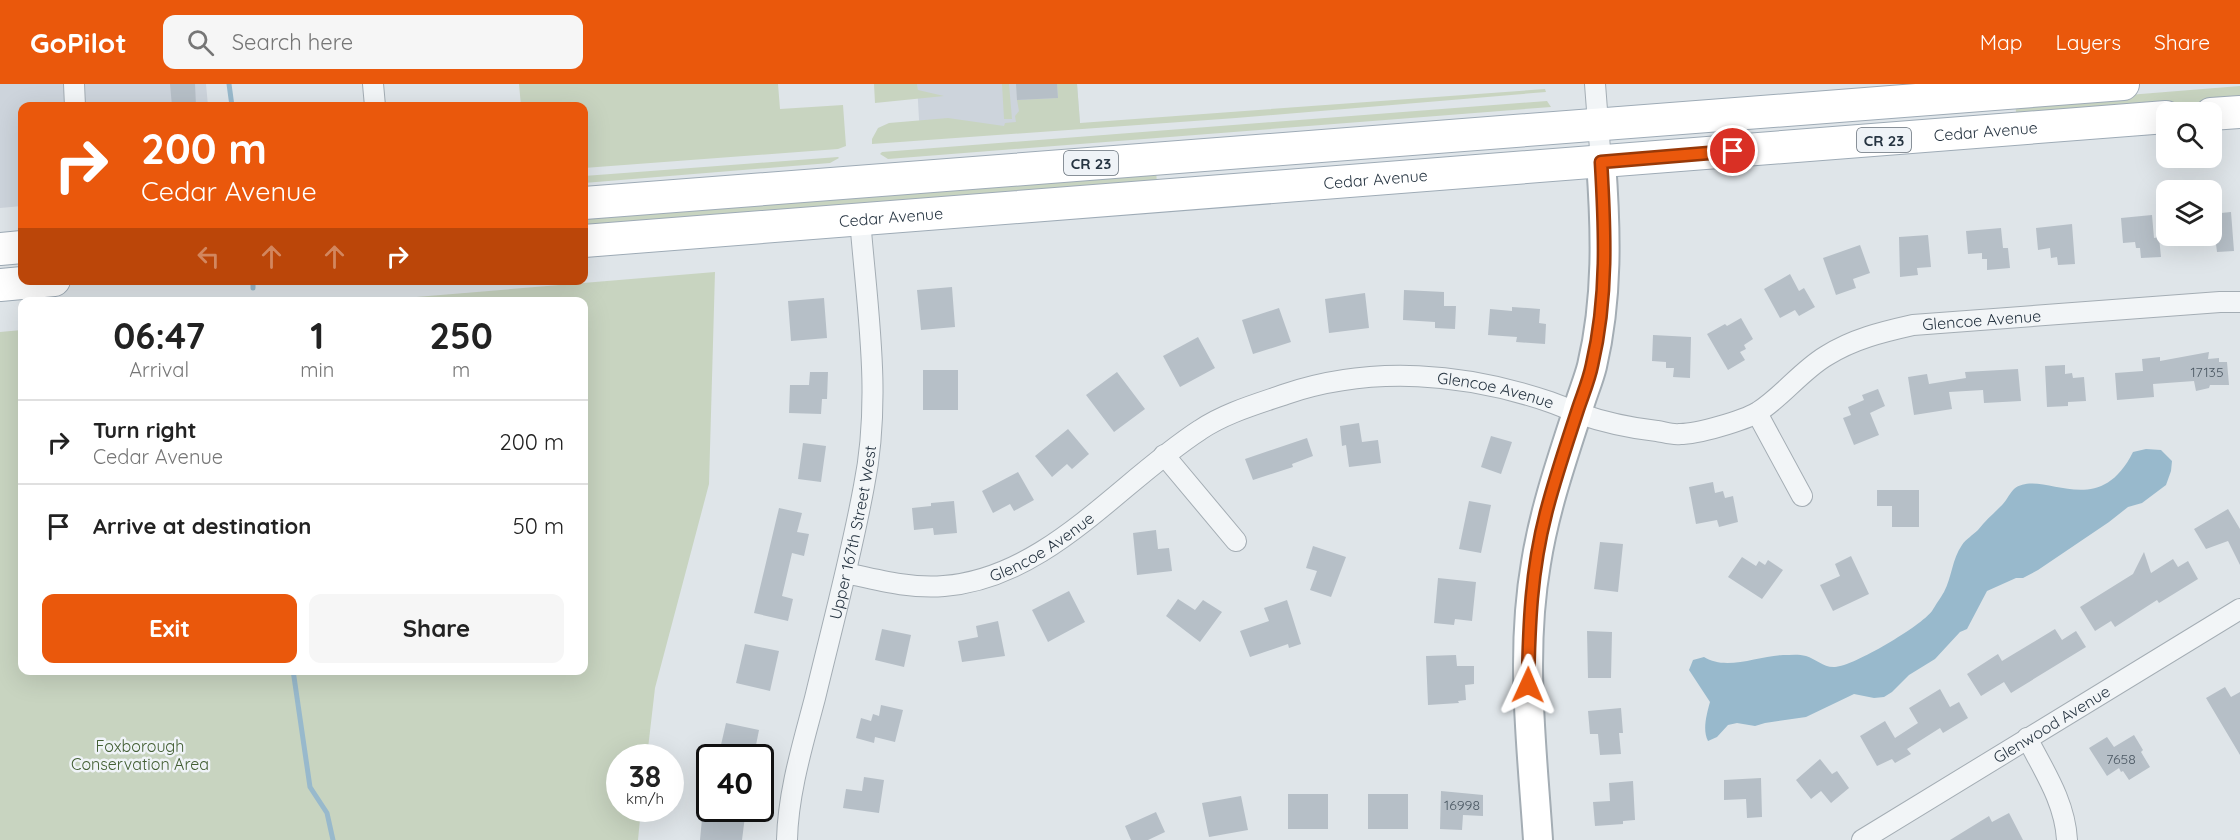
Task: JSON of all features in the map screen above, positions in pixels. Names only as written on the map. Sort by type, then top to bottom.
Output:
[{"type":"main road","name":"CR 23","points":[[588,203],[2123,84]]},
{"type":"main road","points":[[2222,113],[2240,112]]},
{"type":"main road","name":"Cedar Avenue","points":[[588,241],[2156,118]]},
{"type":"main road","points":[[0,249],[18,248]]},
{"type":"main road","points":[[0,282],[18,275]]},
{"type":"main road","points":[[0,282],[18,281]]},
{"type":"street","points":[[74,84],[75,102]]},
{"type":"street","points":[[374,84],[375,102]]},
{"type":"street","points":[[1538,840],[1528,685],[1530,609],[1546,512],[1592,366],[1603,301],[1605,237],[1595,84]]},
{"type":"street","name":"Upper 167th Street West","points":[[788,840],[788,826],[801,753],[846,573],[867,474],[873,411],[872,363],[860,219]]},
{"type":"street","name":"Glencoe Avenue","points":[[846,573],[919,586],[946,586],[977,580],[1010,569],[1040,553],[1068,534],[1164,455],[1203,428],[1258,404],[1306,387],[1367,378],[1410,375],[1451,378],[1551,402],[1622,426],[1680,435],[1717,427],[1757,413],[1824,356],[1864,336],[1913,325],[2240,302]]},
{"type":"street","points":[[1757,413],[1802,496]]},
{"type":"street","points":[[1164,455],[1236,541]]},
{"type":"street","name":"Glenwood Avenue","points":[[1862,840],[2240,609]]},
{"type":"street","points":[[2027,738],[2054,788],[2061,806],[2067,840]]},
{"type":"shaded area","points":[[0,84],[206,84],[208,102],[18,102],[18,206],[0,208]]},
{"type":"shaded area","points":[[917,84],[1077,84],[1080,123],[920,137]]},
{"type":"green space","points":[[519,84],[778,84],[780,109],[843,105],[846,146],[838,149],[588,168],[588,102],[521,102]]},
{"type":"green space","points":[[874,84],[917,84],[918,90],[944,96],[875,103]]},
{"type":"green space","points":[[1002,84],[1009,84],[1012,119],[1004,119]]},
{"type":"green space","points":[[1057,84],[1077,84],[1080,123],[1545,89],[1546,92],[1236,118],[872,144],[878,128],[889,123],[948,118],[1004,126],[1005,123],[1016,122],[1015,116],[1019,111],[1017,100],[1058,98]]},
{"type":"green space","points":[[2240,86],[2240,101],[2156,102],[2156,108],[2017,119],[2015,104]]},
{"type":"green space","points":[[1547,101],[1551,107],[888,159],[880,154],[882,152]]},
{"type":"green space","points":[[839,158],[830,163],[588,183],[588,176]]},
{"type":"green space","points":[[1156,171],[1157,183],[588,229],[588,216]]},
{"type":"green space","name":"Foxborough Conservation Area","points":[[715,272],[709,484],[655,688],[649,744],[606,744],[606,822],[640,822],[638,840],[0,840],[0,332],[18,330],[18,675],[588,675],[588,297],[416,297],[559,285],[588,285],[588,283]]},
{"type":"water","points":[[2146,449],[2161,450],[2172,461],[2166,485],[2142,503],[2128,507],[2038,570],[1987,591],[1967,629],[1960,632],[1935,659],[1909,675],[1892,692],[1884,697],[1874,698],[1854,694],[1806,717],[1755,726],[1737,723],[1728,725],[1717,737],[1708,741],[1705,727],[1710,702],[1689,670],[1693,660],[1704,657],[1722,663],[1732,663],[1773,656],[1803,655],[1827,666],[1835,667],[1857,660],[1915,626],[1932,611],[1947,586],[1956,556],[1962,545],[2002,505],[2014,489],[2026,484],[2039,484],[2087,490],[2103,485],[2119,473],[2133,452]]},
{"type":"building","points":[[170,84],[195,84],[196,102],[172,102]]},
{"type":"building","points":[[1016,84],[1057,84],[1058,98],[1017,100]]},
{"type":"building","points":[[2231,212],[2234,251],[2217,252],[2216,246],[2222,246],[2222,213]]},
{"type":"building","points":[[2152,215],[2154,238],[2156,238],[2156,246],[2160,246],[2161,257],[2141,258],[2140,248],[2136,248],[2135,242],[2123,243],[2121,218]]},
{"type":"building","points":[[2072,224],[2075,264],[2058,265],[2057,257],[2051,258],[2050,248],[2038,250],[2036,228]]},
{"type":"building","points":[[2001,228],[2003,248],[2008,248],[2010,268],[1987,270],[1987,259],[1982,259],[1982,253],[1968,254],[1966,231]]},
{"type":"building","points":[[1928,235],[1931,267],[1917,268],[1918,275],[1900,277],[1899,237]]},
{"type":"building","points":[[1860,245],[1870,273],[1853,279],[1856,288],[1836,295],[1823,258]]},
{"type":"building","points":[[1790,274],[1799,291],[1804,288],[1815,307],[1799,316],[1795,310],[1780,318],[1764,289]]},
{"type":"building","points":[[952,287],[955,327],[921,330],[917,290]]},
{"type":"building","points":[[1404,290],[1444,292],[1444,306],[1456,306],[1455,329],[1435,328],[1435,322],[1403,320]]},
{"type":"building","points":[[1365,293],[1369,328],[1329,333],[1325,299]]},
{"type":"building","points":[[824,298],[827,338],[791,341],[788,301]]},
{"type":"building","points":[[1512,307],[1540,309],[1539,323],[1546,324],[1545,344],[1516,342],[1517,337],[1488,335],[1490,309],[1512,311]]},
{"type":"building","points":[[1279,308],[1291,342],[1253,354],[1242,320]]},
{"type":"building","points":[[1741,318],[1753,339],[1744,345],[1746,349],[1740,352],[1745,360],[1728,370],[1707,334]]},
{"type":"building","points":[[1653,335],[1691,337],[1690,378],[1673,377],[1674,368],[1666,368],[1666,362],[1652,361]]},
{"type":"building","points":[[1198,337],[1215,368],[1180,387],[1163,356]]},
{"type":"building","points":[[2209,352],[2208,359],[2219,358],[2219,362],[2227,362],[2229,385],[2210,385],[2209,388],[2196,391],[2194,381],[2153,384],[2154,397],[2117,400],[2115,373],[2143,371],[2142,359],[2160,357],[2160,361]]},
{"type":"building","points":[[2065,365],[2065,374],[2072,373],[2073,378],[2084,377],[2086,401],[2068,402],[2068,406],[2047,407],[2045,366]]},
{"type":"building","points":[[2018,369],[2021,401],[1984,403],[1983,390],[1949,392],[1952,409],[1914,415],[1908,377],[1927,374],[1929,384],[1966,378],[1965,372]]},
{"type":"building","points":[[923,370],[958,370],[958,410],[923,410]]},
{"type":"building","points":[[810,372],[828,372],[827,399],[822,399],[821,414],[789,413],[790,385],[809,385]]},
{"type":"building","points":[[1117,372],[1145,409],[1114,432],[1086,395]]},
{"type":"building","points":[[1878,389],[1885,406],[1870,413],[1879,435],[1854,445],[1843,418],[1851,415],[1848,407],[1864,400],[1862,395]]},
{"type":"building","points":[[1359,423],[1362,442],[1378,440],[1381,463],[1349,467],[1346,445],[1342,446],[1340,426]]},
{"type":"building","points":[[1068,429],[1089,454],[1072,469],[1067,464],[1052,477],[1035,456]]},
{"type":"building","points":[[1491,436],[1512,442],[1501,474],[1481,467]]},
{"type":"building","points":[[1307,438],[1313,456],[1292,464],[1293,467],[1253,480],[1245,459]]},
{"type":"building","points":[[803,443],[826,446],[821,482],[798,479]]},
{"type":"building","points":[[1018,472],[1034,500],[1014,511],[1010,504],[993,513],[982,491]]},
{"type":"building","points":[[1713,482],[1715,493],[1723,491],[1725,498],[1733,496],[1738,522],[1719,527],[1717,520],[1696,524],[1689,487]]},
{"type":"building","points":[[1877,490],[1919,490],[1919,527],[1892,527],[1892,506],[1877,506]]},
{"type":"building","points":[[954,501],[957,533],[934,535],[933,528],[914,530],[912,508],[931,506],[931,503]]},
{"type":"building","points":[[1469,501],[1491,505],[1481,553],[1459,549]]},
{"type":"building","points":[[779,508],[802,513],[797,532],[809,534],[804,556],[792,553],[782,596],[793,599],[788,621],[754,613]]},
{"type":"building","points":[[2228,509],[2240,529],[2240,565],[2228,541],[2206,549],[2194,529]]},
{"type":"building","points":[[1156,530],[1158,549],[1169,548],[1172,571],[1137,575],[1133,533]]},
{"type":"building","points":[[1600,542],[1623,544],[1618,592],[1594,589]]},
{"type":"building","points":[[1313,546],[1346,557],[1331,597],[1310,590],[1317,571],[1306,568]]},
{"type":"building","points":[[2144,552],[2151,573],[2173,559],[2178,567],[2188,561],[2198,579],[2159,603],[2157,600],[2115,627],[2111,621],[2095,631],[2080,607],[2133,574]]},
{"type":"building","points":[[1851,556],[1869,594],[1833,611],[1820,585],[1840,576],[1835,564]]},
{"type":"building","points":[[1742,557],[1756,566],[1759,561],[1765,565],[1768,560],[1783,570],[1762,599],[1728,577]]},
{"type":"building","points":[[1438,578],[1476,582],[1472,621],[1455,619],[1454,625],[1434,623]]},
{"type":"building","points":[[1069,591],[1085,622],[1048,642],[1032,610]]},
{"type":"building","points":[[1178,599],[1195,610],[1203,600],[1222,612],[1200,642],[1166,616]]},
{"type":"building","points":[[1287,600],[1301,644],[1289,648],[1288,644],[1250,657],[1240,631],[1269,621],[1264,608]]},
{"type":"building","points":[[998,621],[1005,656],[962,662],[958,641],[978,637],[976,626]]},
{"type":"building","points":[[882,629],[911,635],[904,667],[875,660]]},
{"type":"building","points":[[2055,629],[2062,640],[2076,631],[2086,647],[2011,693],[2004,682],[1981,696],[1967,674],[1998,654],[2002,661]]},
{"type":"building","points":[[1587,631],[1612,632],[1611,678],[1588,678]]},
{"type":"building","points":[[745,644],[779,651],[770,691],[736,683]]},
{"type":"building","points":[[1456,655],[1457,666],[1474,666],[1474,684],[1465,685],[1466,700],[1458,701],[1459,703],[1428,705],[1426,656]]},
{"type":"building","points":[[2225,687],[2231,697],[2240,692],[2240,755],[2206,698]]},
{"type":"building","points":[[1940,689],[1950,707],[1959,702],[1968,718],[1943,733],[1940,728],[1907,749],[1911,754],[1895,763],[1892,759],[1877,766],[1860,736],[1885,721],[1895,738],[1918,723],[1909,708]]},
{"type":"building","points":[[881,705],[903,710],[895,742],[875,737],[874,743],[856,738],[861,718],[871,721],[873,714],[879,716]]},
{"type":"building","points":[[1621,708],[1623,733],[1619,733],[1621,754],[1600,755],[1598,734],[1590,734],[1588,711]]},
{"type":"building","points":[[726,723],[759,730],[756,744],[721,744]]},
{"type":"building","points":[[2134,735],[2150,767],[2129,780],[2119,768],[2107,776],[2089,748],[2107,737],[2114,747]]},
{"type":"building","points":[[1820,759],[1832,774],[1837,771],[1849,788],[1831,803],[1821,791],[1811,799],[1796,780]]},
{"type":"building","points":[[864,777],[884,780],[879,813],[843,808],[846,789],[862,791]]},
{"type":"building","points":[[1761,778],[1762,817],[1747,818],[1746,799],[1724,800],[1724,780]]},
{"type":"building","points":[[1633,781],[1635,820],[1623,821],[1623,824],[1595,826],[1593,802],[1610,801],[1609,783]]},
{"type":"building","points":[[1441,791],[1483,795],[1483,816],[1463,815],[1462,830],[1440,829]]},
{"type":"building","points":[[1288,794],[1328,794],[1328,829],[1288,829]]},
{"type":"building","points":[[1368,794],[1408,794],[1408,829],[1368,829]]},
{"type":"building","points":[[1241,796],[1248,830],[1209,837],[1202,803]]},
{"type":"building","points":[[1156,812],[1165,832],[1148,840],[1131,840],[1125,826]]},
{"type":"building","points":[[2009,813],[2023,840],[1950,840],[1989,816],[1992,822]]},
{"type":"building","points":[[702,822],[744,822],[742,840],[700,840]]},
{"type":"waterway","points":[[229,84],[231,102]]},
{"type":"waterway","points":[[294,675],[310,787],[327,813],[333,840]]},
{"type":"route","points":[[1528,685],[1530,609],[1536,562],[1546,512],[1592,366],[1603,301],[1606,268],[1601,162],[1733,151]]}]
